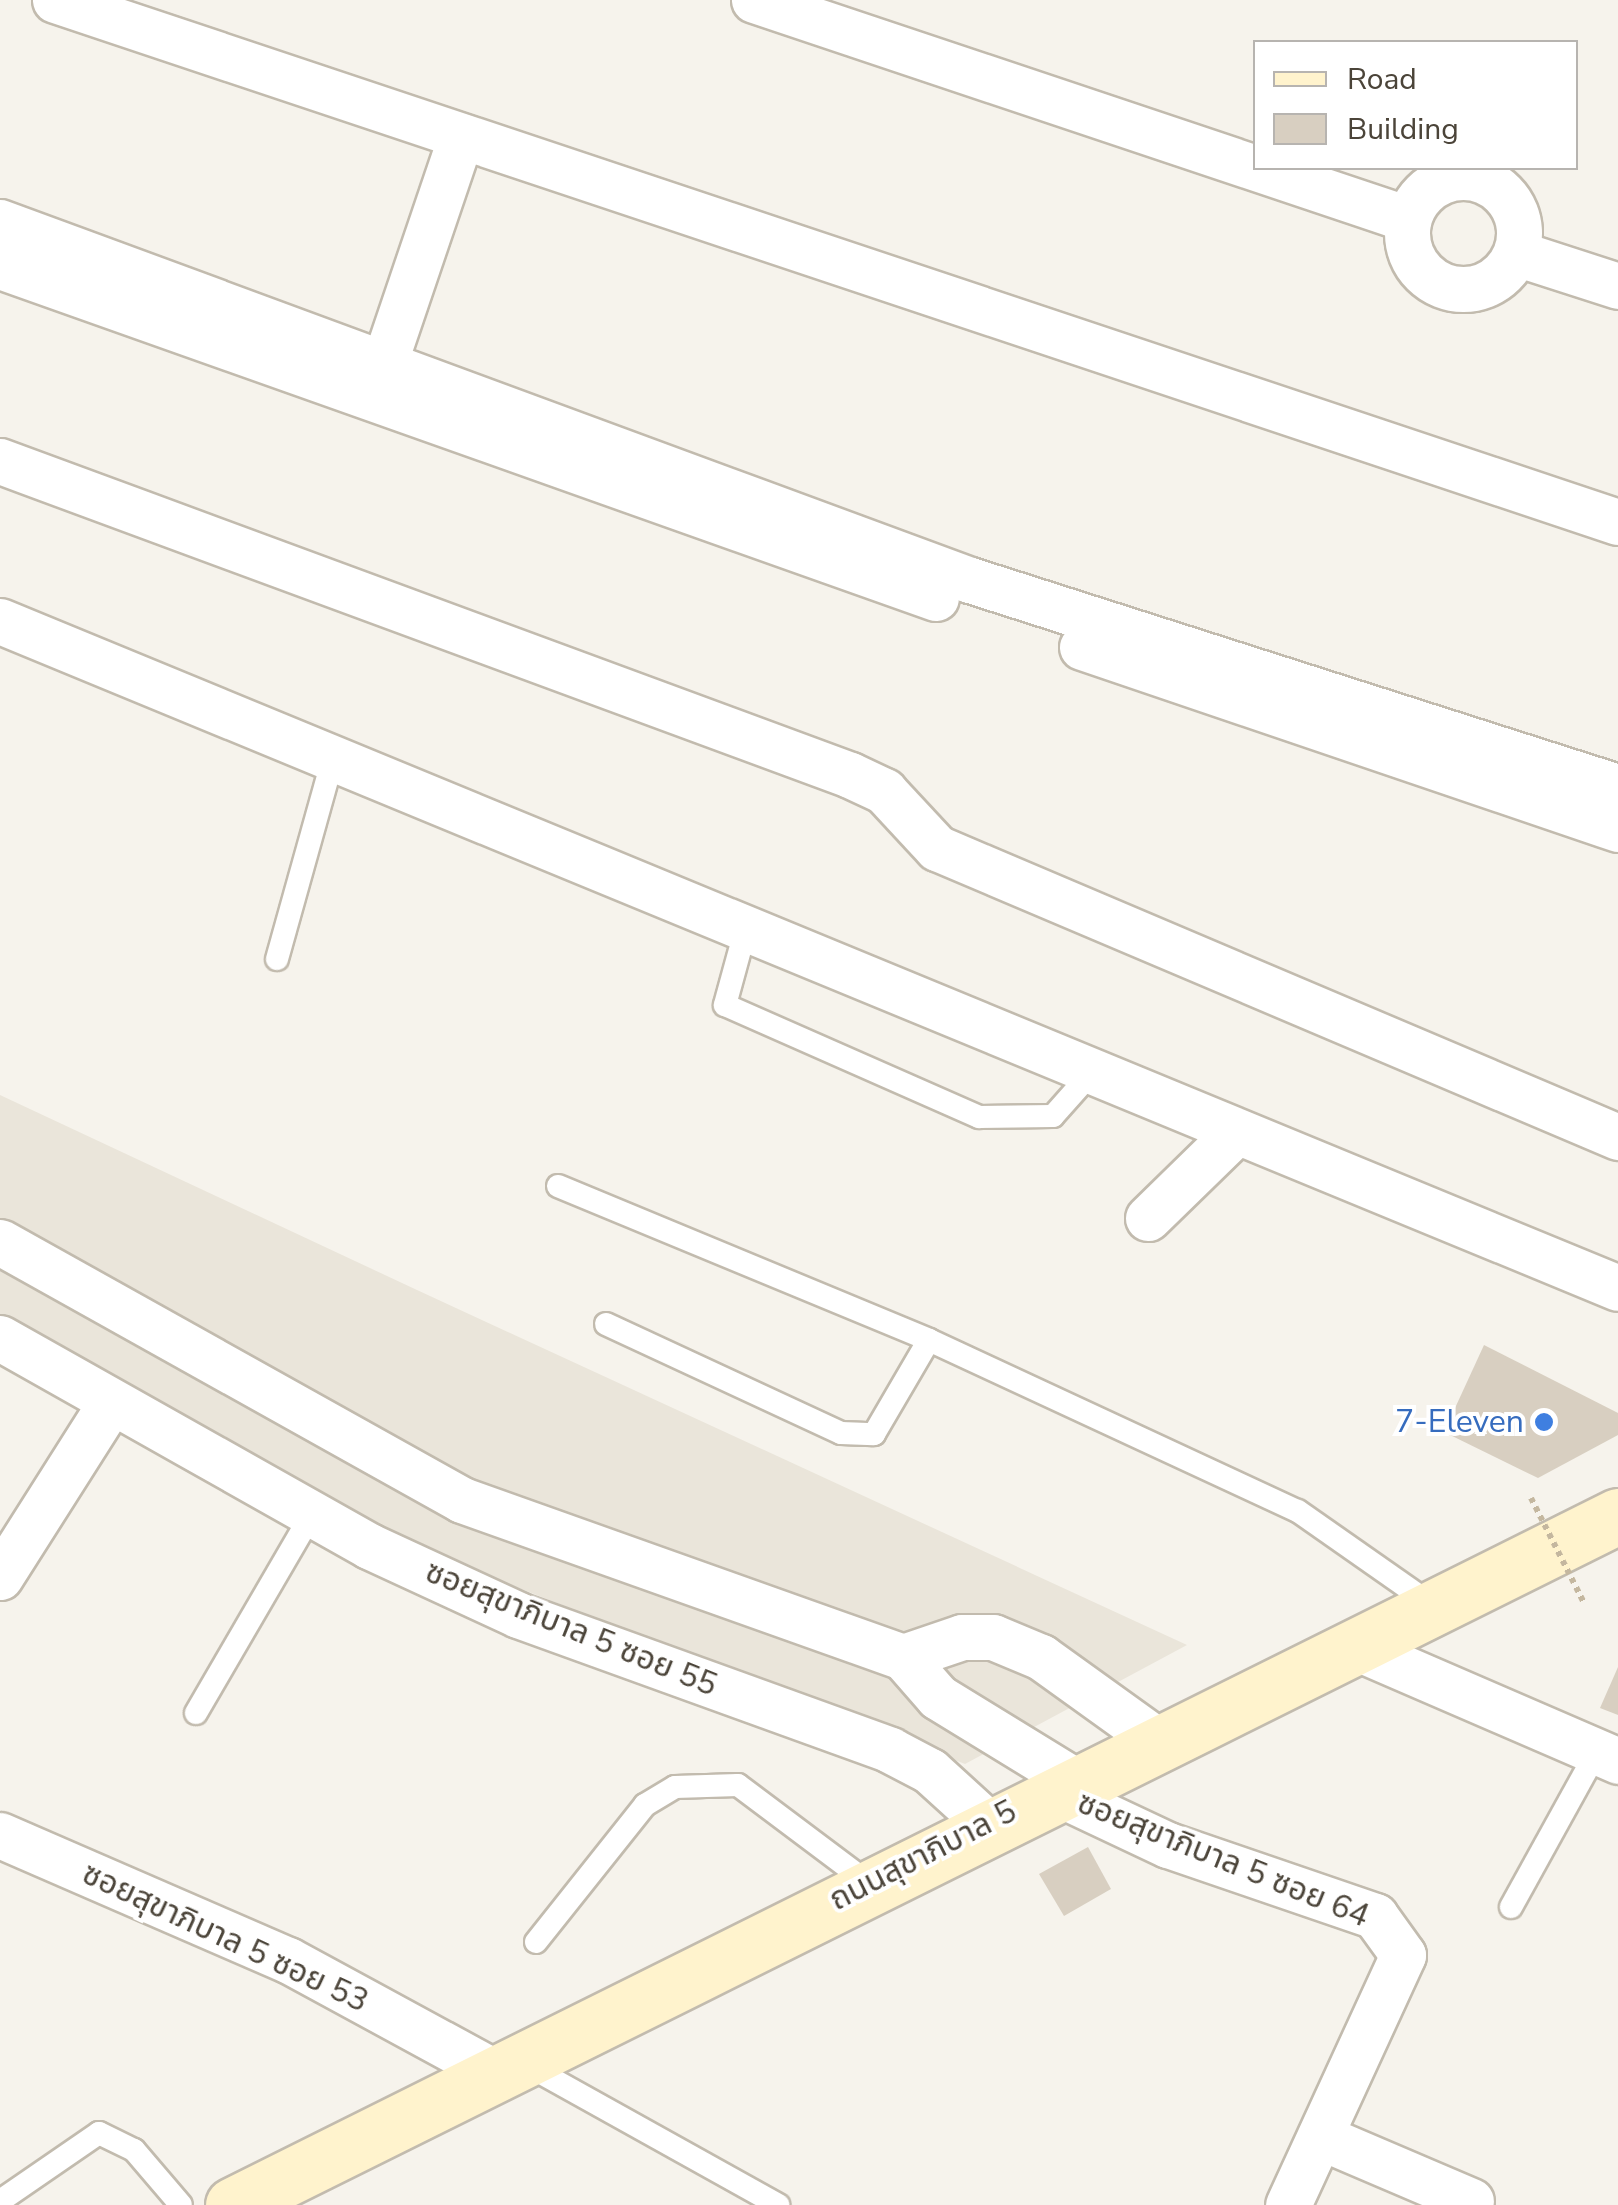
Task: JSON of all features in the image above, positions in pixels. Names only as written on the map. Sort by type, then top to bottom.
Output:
[{"type":"main road","name":"ถนนสุขาภิบาล 5","points":[[232,2205],[511,2069],[986,1822],[1355,1647],[1431,1604],[1618,1516]]},
{"type":"street","points":[[56,0],[1618,522]]},
{"type":"street","points":[[754,0],[1253,168]]},
{"type":"street","points":[[386,358],[461,136]]},
{"type":"street","points":[[1259,170],[1408,220]]},
{"type":"street","points":[[1438,182],[1488,182],[1518,220],[1516,254],[1492,282],[1437,284],[1410,257],[1408,220],[1438,182]]},
{"type":"street","points":[[0,222],[386,358],[970,580],[1618,787]]},
{"type":"street","points":[[1516,254],[1618,286]]},
{"type":"street","points":[[0,266],[846,568],[1618,829]]},
{"type":"street","points":[[0,461],[850,775],[884,791],[937,848],[1618,1138]]},
{"type":"street","points":[[0,621],[1618,1288]]},
{"type":"street","points":[[1148,1218],[1237,1131]]},
{"type":"street","points":[[0,1242],[462,1500],[903,1657],[938,1697],[1064,1786]]},
{"type":"street","name":"ซอยสุขาภิบาล 5 ซอย 55","points":[[0,1338],[110,1404],[312,1514],[518,1615],[890,1750],[930,1771],[986,1822]]},
{"type":"street","points":[[0,1577],[110,1404]]},
{"type":"street","points":[[903,1657],[962,1637],[993,1637],[1041,1658],[1155,1739]]},
{"type":"street","points":[[1355,1647],[1607,1756]]},
{"type":"street","name":"ซอยสุขาภิบาล 5 ซอย 64","points":[[1064,1786],[1168,1845],[1375,1916],[1403,1954],[1288,2205]]},
{"type":"street","name":"ซอยสุขาภิบาล 5 ซอย 53","points":[[0,1836],[288,1960],[511,2069]]},
{"type":"street","points":[[1321,2137],[1471,2201]]},
{"type":"lane","points":[[277,958],[333,758]]},
{"type":"lane","points":[[746,928],[725,1005],[979,1117],[1053,1116],[1093,1071]]},
{"type":"lane","points":[[558,1186],[929,1340],[1298,1512],[1431,1604]]},
{"type":"lane","points":[[606,1324],[841,1432],[874,1434],[929,1340]]},
{"type":"lane","points":[[196,1713],[312,1514]]},
{"type":"lane","points":[[1511,1907],[1607,1756]]},
{"type":"lane","points":[[536,1942],[645,1805],[675,1787],[738,1785],[870,1884]]},
{"type":"lane","points":[[511,2069],[778,2205]]},
{"type":"lane","points":[[0,2201],[99,2133],[134,2150],[181,2205]]},
{"type":"path","points":[[1531,1498],[1584,1603]]},
{"type":"shaded area","points":[[0,1095],[1187,1645],[965,1764],[425,1551],[0,1316]]},
{"type":"building","points":[[1484,1345],[1618,1413],[1618,1435],[1538,1478],[1444,1432]]},
{"type":"building","points":[[1618,1667],[1618,1715],[1600,1708]]},
{"type":"building","points":[[1088,1847],[1111,1889],[1064,1916],[1039,1874]]},
{"type":"place","name":"7-Eleven","points":[[1544,1422]]}]
